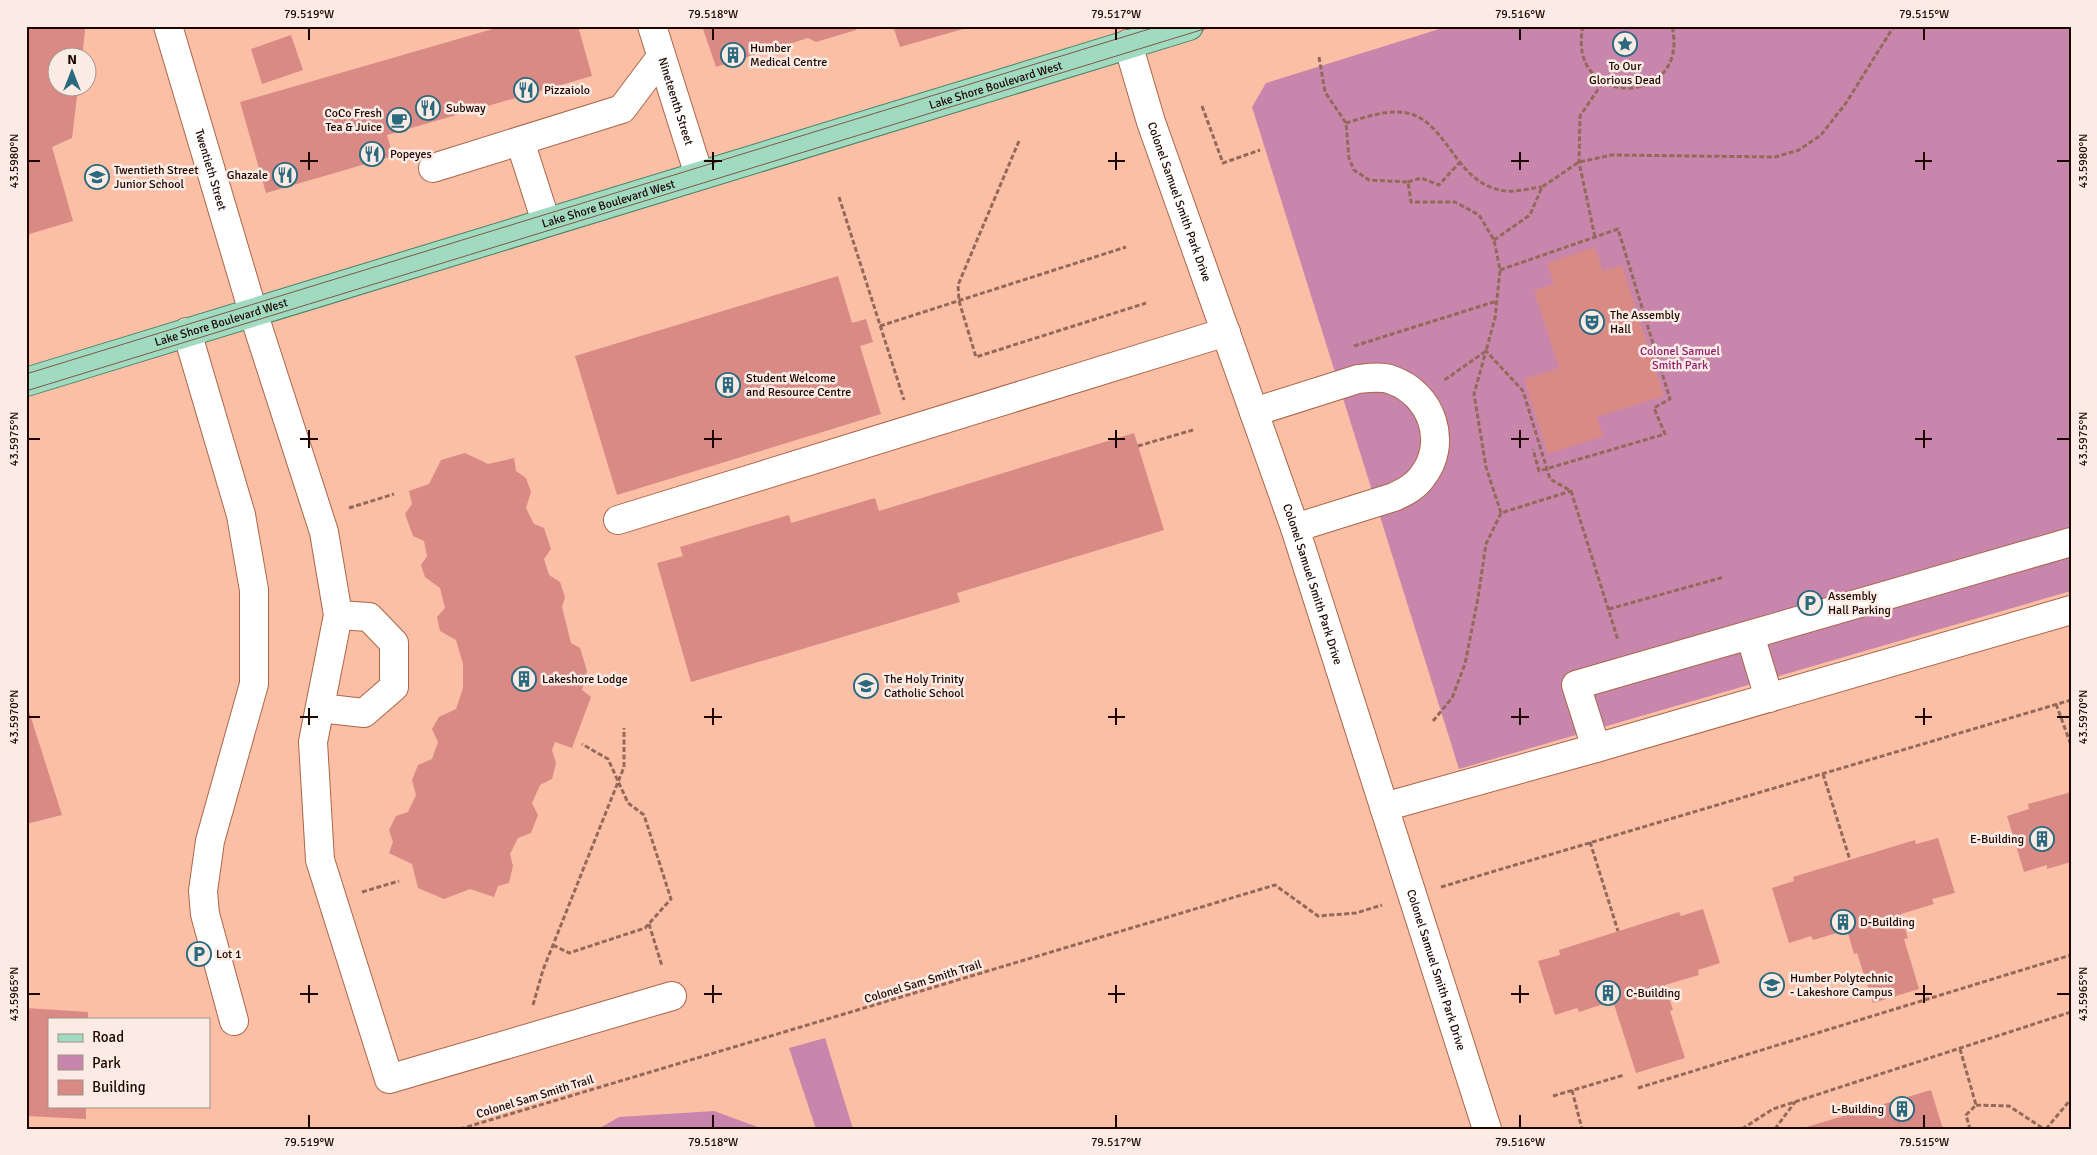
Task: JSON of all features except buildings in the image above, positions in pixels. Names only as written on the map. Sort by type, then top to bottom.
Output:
[{"type":"main road","name":"Lake Shore Boulevard West","points":[[26,382],[699,175],[1125,35],[1189,26]]},
{"type":"street","name":"Twentieth Street","points":[[168,26],[254,312],[320,518],[338,615]]},
{"type":"street","name":"Nineteenth Street","points":[[652,26],[699,175]]},
{"type":"street","name":"Colonel Samuel Smith Park Drive","points":[[1125,35],[1151,122],[1295,528],[1487,1129]]},
{"type":"street","points":[[434,168],[622,109],[661,57]]},
{"type":"street","points":[[520,141],[546,222]]},
{"type":"street","points":[[187,332],[241,515],[254,590],[254,684],[210,841],[203,891],[205,914],[234,1021]]},
{"type":"street","points":[[618,520],[1226,332]]},
{"type":"street","points":[[1254,412],[1358,379],[1375,377],[1391,380],[1406,387],[1420,397],[1430,412],[1435,428],[1436,446],[1431,462],[1422,477],[1410,489],[1394,497],[1295,528]]},
{"type":"street","points":[[1596,748],[1576,686],[2071,542]]},
{"type":"street","points":[[1384,807],[1596,748],[2071,610]]},
{"type":"street","points":[[320,708],[364,713],[394,687],[394,643],[368,617],[338,615],[313,742],[320,860],[389,1079],[672,996]]},
{"type":"street","points":[[1750,636],[1769,698]]},
{"type":"path","points":[[1584,26],[1580,40],[1582,56],[1590,71],[1603,82],[1618,88],[1635,89],[1651,84],[1664,74],[1672,60],[1676,41],[1672,26]]},
{"type":"path","points":[[1346,124],[1380,113],[1413,115],[1433,128],[1459,164],[1483,184],[1507,191],[1542,187],[1579,162],[1612,155],[1775,157],[1799,150],[1821,135],[1846,104],[1894,26]]},
{"type":"path","points":[[1319,57],[1325,92],[1346,124],[1349,158],[1354,170],[1369,180],[1408,182],[1421,178],[1439,185],[1459,164]]},
{"type":"path","points":[[1595,237],[1579,162],[1580,116],[1603,82]]},
{"type":"path","points":[[1202,106],[1223,163],[1260,150]]},
{"type":"path","points":[[1019,141],[958,285],[958,301],[976,357],[1146,303]]},
{"type":"path","points":[[1408,182],[1410,202],[1455,202],[1479,214],[1494,240],[1500,270],[1486,351],[1474,394],[1486,467],[1500,513],[1486,544],[1465,664],[1452,698],[1433,721]]},
{"type":"path","points":[[1494,240],[1530,215],[1542,187]]},
{"type":"path","points":[[839,197],[906,408]]},
{"type":"path","points":[[1500,270],[1618,229],[1670,399],[1654,408],[1665,434],[1539,470],[1533,450]]},
{"type":"path","points":[[880,326],[1126,247]]},
{"type":"path","points":[[1348,348],[1496,301]]},
{"type":"path","points":[[1486,351],[1523,391],[1550,479],[1571,490],[1627,672]]},
{"type":"path","points":[[1420,397],[1486,351]]},
{"type":"path","points":[[1138,446],[1193,430]]},
{"type":"path","points":[[1500,513],[1571,490]]},
{"type":"path","points":[[320,518],[394,494]]},
{"type":"path","points":[[1609,609],[1724,577]]},
{"type":"path","points":[[1438,888],[2071,700]]},
{"type":"path","points":[[2056,704],[2071,745]]},
{"type":"path","points":[[524,1040],[543,970],[552,945],[624,766],[624,728]]},
{"type":"path","points":[[552,945],[569,953],[645,928],[671,899],[644,815],[628,803],[608,759],[582,744]]},
{"type":"path","points":[[1823,774],[1850,860]]},
{"type":"path","points":[[1590,842],[1618,932]]},
{"type":"path","points":[[333,902],[399,881]]},
{"type":"path","name":"Colonel Sam Smith Trail","points":[[460,1129],[1275,885],[1318,916],[1356,913],[1384,904]]},
{"type":"path","points":[[649,924],[672,996]]},
{"type":"path","points":[[1638,1088],[2071,955]]},
{"type":"path","points":[[1742,1129],[1773,1109],[2071,1012]]},
{"type":"path","points":[[1960,1049],[1976,1105]]},
{"type":"path","points":[[1553,1096],[1624,1075]]},
{"type":"path","points":[[1572,1090],[1582,1129]]},
{"type":"path","points":[[1970,1129],[1966,1115],[1976,1105],[2009,1106],[2045,1129],[2071,1099]]},
{"type":"path","points":[[1775,1129],[1795,1102]]},
{"type":"green space","name":"Colonel Samuel Smith Park","points":[[1449,26],[2071,26],[2071,591],[1459,769],[1252,107],[1266,83]]},
{"type":"green space","points":[[825,1038],[853,1129],[816,1129],[789,1048]]},
{"type":"green space","points":[[714,1111],[763,1129],[598,1129],[619,1117]]},
{"type":"tram line","points":[[26,374],[1159,26]]},
{"type":"tram line","points":[[26,391],[1214,26]]},
{"type":"place","name":"To Our Glorious Dead","points":[[1625,44]]},
{"type":"place","name":"Humber Medical Centre","points":[[733,55]]},
{"type":"place","name":"Pizzaiolo","points":[[526,90]]},
{"type":"place","name":"Subway","points":[[428,108]]},
{"type":"place","name":"CoCo Fresh Tea & Juice","points":[[399,120]]},
{"type":"place","name":"Popeyes","points":[[372,154]]},
{"type":"place","name":"Ghazale","points":[[285,175]]},
{"type":"place","name":"Twentieth Street Junior School","points":[[97,177]]},
{"type":"place","name":"The Assembly Hall","points":[[1592,322]]},
{"type":"place","name":"Student Welcome and Resource Centre","points":[[728,385]]},
{"type":"place","name":"Assembly Hall Parking","points":[[1810,603]]},
{"type":"place","name":"Lakeshore Lodge","points":[[524,679]]},
{"type":"place","name":"The Holy Trinity Catholic School","points":[[866,686]]},
{"type":"place","name":"E-Building","points":[[2042,839]]},
{"type":"place","name":"D-Building","points":[[1843,922]]},
{"type":"place","name":"Lot 1","points":[[199,954]]},
{"type":"place","name":"Humber Polytechnic - Lakeshore Campus","points":[[1772,985]]},
{"type":"place","name":"C-Building","points":[[1608,993]]},
{"type":"place","name":"L-Building","points":[[1902,1109]]}]
